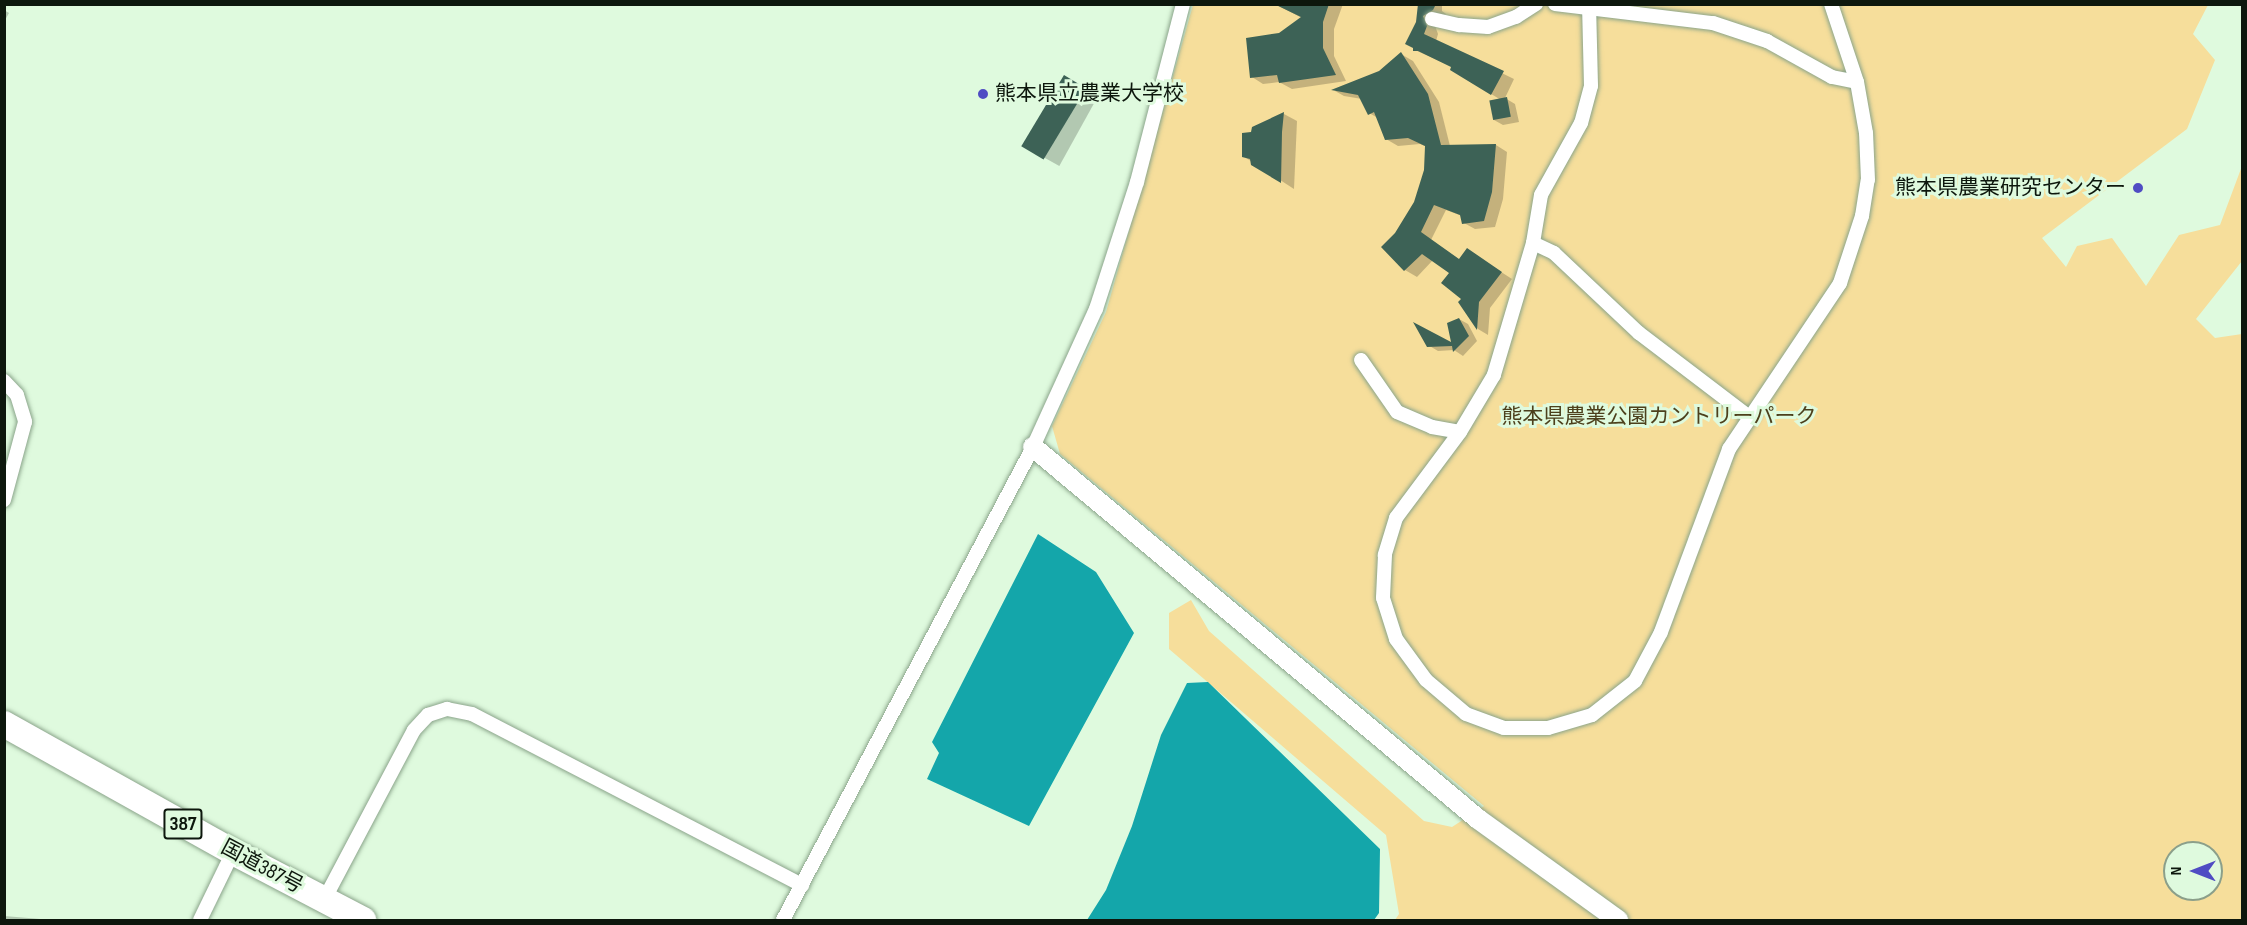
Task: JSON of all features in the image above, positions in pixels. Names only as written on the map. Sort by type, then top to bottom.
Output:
[{"type":"highway","name":"国道387号","points":[[4,724],[233,852],[363,921]]},
{"type":"street","points":[[783,921],[1033,447],[1096,309],[1137,182],[1183,4]]},
{"type":"street","points":[[1432,19],[1459,25],[1488,27],[1516,16],[1536,4]]},
{"type":"street","points":[[1555,4],[1589,6],[1713,23],[1767,41],[1832,77],[1857,82]]},
{"type":"street","points":[[1589,6],[1591,86],[1581,123],[1541,195],[1533,243],[1494,375],[1460,432],[1396,518],[1385,555],[1383,598],[1396,639],[1426,680],[1466,714],[1504,728],[1548,728],[1592,715],[1635,681],[1661,632],[1729,449],[1748,417],[1840,283],[1862,216],[1868,180],[1866,133],[1857,82],[1831,4]]},
{"type":"street","points":[[1533,243],[1554,254],[1639,333],[1748,417]]},
{"type":"street","points":[[1362,360],[1397,412],[1432,427],[1460,432]]},
{"type":"street","points":[[4,381],[17,395],[25,422],[4,500]]},
{"type":"street","points":[[1033,447],[1478,819],[1618,921]]},
{"type":"street","points":[[324,900],[414,730],[428,715],[447,709],[472,714],[802,885]]},
{"type":"street","points":[[200,921],[233,852]]},
{"type":"green space","name":"熊本県農業公園カントリーパーク","points":[[1193,5],[2208,5],[2193,34],[2215,60],[2187,129],[2042,238],[2066,267],[2077,246],[2112,238],[2146,286],[2179,235],[2220,225],[2242,166],[2242,261],[2196,319],[2215,338],[2242,334],[2242,920],[1395,920],[1399,914],[1386,835],[1169,649],[1169,613],[1191,600],[1209,631],[1424,821],[1452,827],[1484,806],[1060,454],[1052,426],[1106,312]]},
{"type":"water","points":[[1038,534],[1096,572],[1134,633],[1029,826],[927,779],[939,753],[932,742]]},
{"type":"water","points":[[1208,682],[1380,849],[1379,913],[1374,920],[1087,920],[1106,890],[1132,826],[1161,735],[1187,683]]},
{"type":"building","points":[[1274,4],[1329,4],[1323,22],[1323,48],[1336,75],[1279,83],[1277,75],[1250,78],[1246,38],[1279,33],[1301,17]]},
{"type":"building","points":[[1418,4],[1435,6],[1423,16],[1427,26],[1424,34],[1504,71],[1491,95],[1450,70],[1451,67],[1418,51],[1413,51],[1413,48],[1405,44],[1416,22]]},
{"type":"building","points":[[1401,52],[1428,94],[1441,145],[1496,144],[1492,192],[1484,221],[1462,224],[1460,215],[1434,205],[1421,232],[1459,259],[1467,248],[1502,272],[1479,302],[1477,330],[1458,302],[1461,299],[1441,283],[1449,273],[1422,254],[1404,271],[1381,247],[1395,233],[1414,202],[1424,170],[1425,146],[1408,138],[1385,140],[1374,112],[1368,115],[1358,95],[1331,90],[1379,71]]},
{"type":"building","points":[[1064,75],[1086,88],[1044,160],[1021,146]]},
{"type":"building","points":[[1507,97],[1511,117],[1493,120],[1489,100]]},
{"type":"building","points":[[1284,112],[1281,183],[1251,165],[1250,159],[1242,157],[1242,133],[1251,132],[1252,127]]},
{"type":"building","points":[[1459,318],[1469,336],[1453,352],[1452,346],[1427,347],[1413,322],[1451,342],[1447,323]]},
{"type":"place","name":"熊本県立農業大学校","points":[[983,94]]},
{"type":"place","name":"熊本県農業研究センター","points":[[2138,188]]}]
